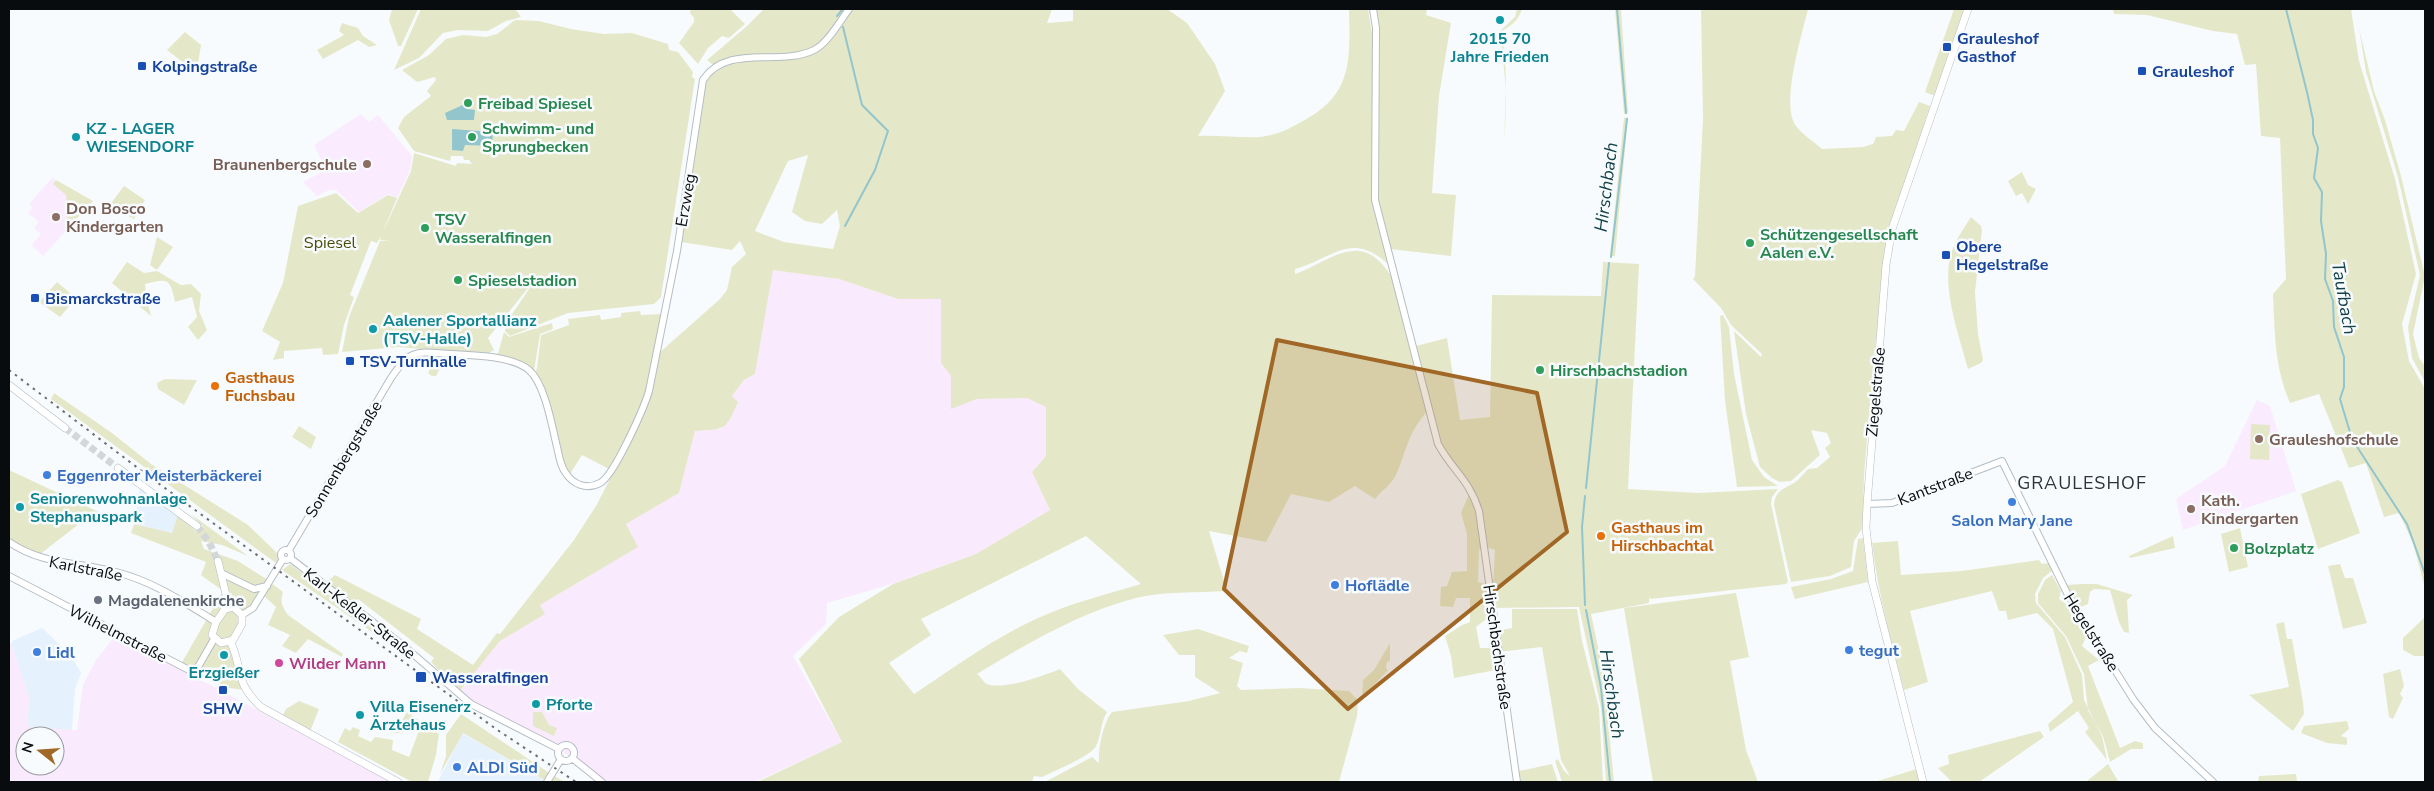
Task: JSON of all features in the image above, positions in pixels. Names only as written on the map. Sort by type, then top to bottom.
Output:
[{"type":"main road","name":"Ziegelstraße","points":[[1923,782],[1872,582],[1866,528],[1867,504],[1886,265],[1892,229],[1968,9]]},
{"type":"main road","points":[[9,385],[65,428]]},
{"type":"main road","points":[[118,468],[196,526]]},
{"type":"main road","points":[[218,561],[223,574],[229,608]]},
{"type":"main road","points":[[230,642],[220,643],[214,639],[212,631],[221,613],[229,608],[237,609],[242,615],[242,624],[230,642],[240,680],[249,696],[261,707],[280,719],[398,782]]},
{"type":"street","name":"Erzweg","points":[[404,361],[417,352],[514,361],[527,368],[538,383],[564,471],[577,485],[588,488],[604,481],[641,414],[649,390],[677,251],[703,80],[709,72],[728,61],[748,58],[795,57],[816,49],[849,9]]},
{"type":"street","name":"Hirschbachstraße","points":[[1373,9],[1376,28],[1375,200],[1438,444],[1443,453],[1468,483],[1479,511],[1517,782]]},
{"type":"street","name":"Sonnenbergstraße","points":[[287,559],[281,552],[288,550],[404,361]]},
{"type":"street","name":"Kantstraße","points":[[1867,504],[1892,503],[2002,461]]},
{"type":"street","name":"Hegelstraße","points":[[2002,461],[2068,595],[2133,699],[2155,728],[2213,782]]},
{"type":"street","name":"Karlstraße","points":[[9,542],[21,550],[44,560],[102,568],[142,581],[173,596],[216,622]]},
{"type":"street","points":[[242,615],[254,608],[267,586],[287,559]]},
{"type":"street","name":"Karl-Keßler-Straße","points":[[287,559],[404,647],[471,704],[559,749]]},
{"type":"street","points":[[223,574],[254,589],[267,586]]},
{"type":"street","name":"Wilhelmstraße","points":[[9,576],[189,670],[198,667],[214,639]]},
{"type":"street","points":[[564,745],[571,746],[574,753],[572,758],[566,761],[561,759],[558,755],[559,749],[564,745]]},
{"type":"street","points":[[572,758],[602,782]]},
{"type":"street","points":[[547,782],[561,759]]},
{"type":"highlighted area","points":[[1277,340],[1537,393],[1567,532],[1348,709],[1224,589]]},
{"type":"shaded area","name":"Braunenbergschule","points":[[361,114],[369,122],[378,115],[412,156],[410,170],[397,198],[388,194],[359,212],[336,190],[329,190],[317,196],[303,182],[326,170],[314,145]]},
{"type":"shaded area","name":"Don Bosco Kindergarten","points":[[52,178],[93,201],[43,256],[32,245],[41,234],[34,228],[39,222],[28,213],[33,207],[29,204]]},
{"type":"shaded area","points":[[773,269],[839,279],[898,299],[942,299],[941,363],[951,376],[951,408],[977,399],[1027,398],[1046,406],[1046,456],[1032,472],[1050,510],[976,554],[892,584],[827,603],[826,624],[793,656],[842,742],[755,782],[603,782],[551,743],[472,703],[459,692],[500,641],[544,614],[540,605],[637,547],[626,524],[679,493],[695,431],[721,429],[732,396],[744,380],[755,374]]},
{"type":"shaded area","name":"Grauleshofschule","points":[[2257,400],[2270,406],[2296,491],[2183,530],[2176,499],[2225,466]]},
{"type":"shaded area","points":[[140,488],[178,515],[172,533],[134,524]]},
{"type":"shaded area","points":[[42,628],[71,655],[81,673],[75,689],[72,730],[65,730],[65,726],[27,726],[29,697],[11,643]]},
{"type":"shaded area","points":[[115,636],[391,782],[9,782],[9,644],[11,643],[29,697],[27,726],[15,726],[15,776],[65,776],[65,729],[77,730],[83,685],[96,660]]},
{"type":"shaded area","points":[[462,733],[546,781],[438,782]]},
{"type":"green space","points":[[392,9],[418,9],[401,46],[398,46],[389,20]]},
{"type":"green space","points":[[421,9],[529,9],[516,10],[521,17],[506,21],[488,31],[458,30],[443,33],[419,58],[394,70]]},
{"type":"green space","points":[[691,9],[730,9],[745,24],[729,38],[722,36],[708,48],[698,64],[679,43],[694,22],[694,18],[690,13]]},
{"type":"green space","points":[[764,9],[1052,9],[1047,23],[1073,21],[1073,9],[1167,9],[1187,23],[1215,64],[1225,91],[1198,136],[1260,137],[1293,127],[1319,111],[1331,99],[1340,87],[1348,60],[1349,9],[1368,9],[1373,40],[1375,203],[1381,225],[1378,227],[1388,264],[1375,254],[1363,249],[1352,248],[1331,254],[1295,269],[1295,274],[1345,252],[1357,251],[1368,254],[1380,262],[1391,276],[1427,409],[1425,414],[1414,429],[1394,479],[1375,499],[1355,486],[1329,502],[1291,494],[1266,542],[1209,531],[1227,591],[1158,594],[1115,604],[1054,630],[977,674],[985,683],[1001,685],[1022,682],[1060,669],[1078,689],[1107,712],[1103,720],[1098,742],[1087,755],[1042,777],[1034,776],[1032,782],[757,782],[842,742],[799,659],[839,617],[893,584],[976,554],[1050,510],[1032,472],[1046,456],[1046,407],[1027,398],[977,399],[951,409],[951,376],[941,363],[941,299],[898,299],[839,279],[773,270],[755,374],[744,380],[732,396],[738,402],[723,427],[713,430],[695,431],[679,493],[626,524],[638,547],[540,605],[545,614],[500,641],[459,692],[431,662],[434,658],[358,599],[350,603],[326,583],[335,575],[421,619],[417,629],[473,665],[497,633],[500,634],[574,540],[596,506],[640,421],[659,353],[720,299],[727,290],[732,267],[746,254],[740,241],[732,250],[681,242],[704,89],[709,76],[719,70],[707,60]],"holes":[[[808,155],[792,212],[805,221],[822,224],[837,210],[840,226],[833,249],[784,242],[755,231],[788,161]],[[1086,536],[1141,584],[1076,603],[1038,618],[990,644],[914,694],[889,663],[931,635],[921,619]]]},
{"type":"green space","points":[[1376,9],[1427,9],[1426,15],[1451,23],[1439,96],[1432,193],[1456,195],[1451,256],[1390,249],[1379,203],[1377,183],[1380,50]]},
{"type":"green space","points":[[1517,9],[1522,9],[1517,20],[1502,31],[1506,89],[1500,31],[1515,17]]},
{"type":"green space","points":[[1615,9],[1621,9],[1628,113],[1624,114]]},
{"type":"green space","points":[[1701,9],[1808,9],[1797,52],[1790,102],[1796,126],[1822,149],[1863,147],[1873,144],[1876,137],[1892,136],[1896,130],[1904,131],[1919,102],[1930,106],[1889,233],[1875,347],[1864,475],[1863,527],[1854,541],[1851,567],[1830,576],[1791,582],[1774,505],[1776,496],[1780,491],[1796,482],[1808,469],[1817,468],[1830,457],[1825,448],[1831,443],[1827,433],[1811,430],[1820,455],[1791,481],[1780,482],[1772,478],[1760,467],[1746,414],[1734,331],[1761,357],[1762,354],[1731,325],[1721,308],[1693,279],[1695,276],[1703,118]]},
{"type":"green space","points":[[1954,9],[1965,9],[1935,96],[1925,92]]},
{"type":"green space","points":[[2113,9],[2351,9],[2359,61],[2395,179],[2416,274],[2402,324],[2409,361],[2425,389],[2425,588],[2413,543],[2399,513],[2384,517],[2366,463],[2349,468],[2319,394],[2290,403],[2285,389],[2276,349],[2273,294],[2286,279],[2280,138],[2261,136],[2256,64],[2245,65],[2237,34],[2213,31],[2147,15],[2114,14]]},
{"type":"green space","name":"Spiesel","points":[[515,20],[539,21],[571,29],[604,34],[632,33],[668,44],[669,50],[678,52],[693,72],[692,77],[695,79],[661,297],[654,304],[568,313],[510,336],[505,331],[506,323],[540,273],[488,338],[494,350],[486,355],[399,347],[342,352],[349,317],[380,241],[390,240],[380,240],[381,236],[377,243],[371,241],[350,295],[354,297],[344,325],[338,354],[323,355],[322,348],[284,351],[284,358],[273,360],[280,342],[262,331],[283,283],[298,206],[336,193],[358,213],[388,195],[397,198],[382,234],[411,171],[414,153],[456,166],[457,163],[472,164],[469,160],[464,160],[463,156],[451,156],[450,161],[414,151],[398,128],[404,117],[431,96],[427,91],[436,80],[435,77],[417,82],[402,70],[429,55],[446,39],[463,35],[486,37],[497,34]]},
{"type":"green space","points":[[342,23],[358,28],[363,36],[377,45],[369,47],[358,40],[323,59],[317,50],[344,35],[339,31]]},
{"type":"green space","points":[[2359,28],[2374,91],[2385,120],[2401,176],[2425,276],[2413,334],[2419,358],[2425,366],[2425,382],[2412,358],[2408,327],[2420,275],[2398,177],[2366,72]]},
{"type":"green space","points":[[185,32],[201,45],[197,70],[190,68],[167,50]]},
{"type":"green space","points":[[1506,89],[1506,113],[1504,141]]},
{"type":"green space","points":[[1628,117],[1615,256],[1610,256],[1624,118]]},
{"type":"green space","points":[[2022,172],[2028,185],[2036,189],[2028,204],[2022,193],[2016,196],[2008,181]]},
{"type":"green space","points":[[56,180],[93,201],[72,224],[66,219],[68,213],[66,195],[53,184]]},
{"type":"green space","points":[[124,186],[145,200],[134,219],[109,206]]},
{"type":"green space","points":[[1971,217],[1981,226],[1982,230],[1975,292],[1978,334],[1983,360],[1981,363],[1968,369],[1952,310],[1948,279],[1952,251]]},
{"type":"green space","points":[[157,237],[173,247],[157,270],[150,265]]},
{"type":"green space","points":[[127,262],[144,273],[157,271],[181,285],[191,284],[201,294],[199,311],[207,330],[198,340],[188,327],[197,317],[192,297],[175,302],[167,282],[159,281],[145,284],[146,294],[152,294],[153,303],[148,304],[151,316],[112,283]]},
{"type":"green space","points":[[1603,262],[1639,264],[1628,489],[1698,493],[1778,489],[1772,497],[1771,504],[1788,582],[1786,584],[1650,599],[1649,597],[1649,603],[1591,614],[1603,670],[1614,782],[1606,782],[1601,708],[1579,607],[1493,608],[1494,618],[1485,620],[1476,627],[1480,648],[1498,648],[1496,631],[1512,628],[1512,609],[1577,609],[1582,641],[1599,708],[1603,782],[1562,782],[1555,761],[1558,759],[1564,771],[1570,776],[1561,760],[1542,647],[1499,652],[1501,669],[1454,678],[1451,656],[1445,636],[1470,622],[1470,598],[1456,598],[1453,607],[1440,606],[1441,587],[1447,586],[1452,572],[1467,571],[1467,534],[1461,513],[1469,494],[1468,481],[1441,445],[1416,346],[1447,338],[1460,420],[1490,417],[1492,295],[1601,296]],"holes":[[[1484,546],[1495,550],[1493,584],[1489,585],[1478,582],[1479,550]]]},
{"type":"green space","points":[[57,282],[76,298],[60,317],[39,302]]},
{"type":"green space","points":[[640,311],[641,315],[661,314],[643,405],[609,469],[582,455],[570,474],[561,457],[535,373],[541,335],[569,325],[568,319],[600,315],[601,320],[621,317],[621,313]]},
{"type":"green space","points":[[1723,315],[1729,327],[1734,374],[1752,460],[1764,477],[1778,486],[1737,487],[1725,401],[1720,316]]},
{"type":"green space","points":[[552,323],[553,329],[540,334],[534,371],[514,360],[497,357],[504,332],[509,337]]},
{"type":"green space","points":[[421,355],[446,356],[436,376],[428,373],[433,363],[420,360],[415,365],[412,363],[414,359]]},
{"type":"green space","points":[[165,379],[197,380],[184,405],[158,389],[157,383]]},
{"type":"green space","points":[[54,393],[112,433],[151,464],[248,525],[276,552],[279,558],[276,563],[51,399]]},
{"type":"green space","points":[[2251,424],[2270,425],[2269,460],[2250,459]]},
{"type":"green space","points":[[299,426],[316,437],[311,449],[292,437]]},
{"type":"green space","points":[[9,470],[103,514],[97,522],[79,524],[39,555],[9,540]]},
{"type":"green space","points":[[2338,480],[2342,482],[2360,533],[2318,549],[2301,494]]},
{"type":"green space","points":[[191,514],[248,556],[222,545],[201,541],[204,549],[238,561],[268,580],[253,607],[240,615],[239,625],[231,640],[245,690],[229,688],[181,664],[223,591],[201,575],[206,562],[131,533],[134,524],[172,533],[178,515],[197,532],[203,527]]},
{"type":"green space","points":[[2240,528],[2248,567],[2229,572],[2221,534]]},
{"type":"green space","points":[[2173,536],[2175,548],[2130,558],[2129,556]]},
{"type":"green space","points":[[1863,538],[1868,582],[1795,599],[1791,587],[1831,579],[1853,571],[1858,539]]},
{"type":"green space","points":[[1898,541],[1901,575],[1962,571],[2039,560],[2042,564],[2049,563],[2053,570],[2043,578],[2035,594],[2036,603],[2065,637],[2082,675],[2084,700],[2102,736],[2107,760],[2085,732],[2089,728],[2078,711],[2050,732],[2048,724],[2073,702],[2053,629],[2037,613],[2008,620],[2006,611],[1999,611],[1992,591],[1910,611],[1928,682],[1904,690],[1881,599],[1872,543]]},
{"type":"green space","points":[[290,564],[403,649],[401,652],[282,570]]},
{"type":"green space","points":[[2340,564],[2345,578],[2353,578],[2367,623],[2343,629],[2328,566]]},
{"type":"green space","points":[[2052,575],[2061,591],[2059,599],[2066,604],[2086,637],[2082,646],[2099,660],[2088,666],[2120,748],[2135,741],[2143,743],[2143,749],[2131,749],[2110,762],[2103,736],[2088,710],[2084,674],[2066,636],[2038,603],[2038,594],[2045,580]]},
{"type":"green space","points":[[271,583],[283,592],[282,604],[288,615],[343,654],[342,657],[308,639],[296,653],[282,646],[290,635],[268,625],[276,607],[264,596]]},
{"type":"green space","points":[[2097,584],[2133,595],[2127,600],[2129,633],[2124,632],[2119,622],[2110,590],[2094,589],[2090,592],[2088,604],[2078,608],[2067,585]]},
{"type":"green space","points":[[1736,593],[1749,657],[1730,661],[1746,750],[1758,782],[1653,782],[1624,608]]},
{"type":"green space","points":[[2425,617],[2425,656],[2414,656],[2403,650],[2403,638]]},
{"type":"green space","points":[[2284,622],[2287,639],[2292,639],[2304,714],[2293,731],[2249,695],[2289,687],[2276,624]]},
{"type":"green space","points":[[1198,629],[1249,646],[1247,653],[1240,651],[1229,658],[1243,663],[1237,686],[1241,690],[1299,688],[1349,691],[1358,700],[1357,716],[1339,782],[1045,782],[1092,757],[1099,763],[1102,736],[1112,712],[1189,701],[1220,693],[1195,677],[1195,655],[1179,655],[1163,635]]},
{"type":"green space","points":[[1390,643],[1390,661],[1387,662],[1386,668],[1388,670],[1362,698],[1363,680],[1374,670]]},
{"type":"green space","points":[[2400,669],[2404,686],[2400,694],[2403,698],[2393,719],[2389,717],[2383,674]]},
{"type":"green space","points":[[299,701],[319,709],[309,734],[281,719],[286,709]]},
{"type":"green space","points":[[407,712],[439,734],[436,755],[428,782],[412,782],[338,742],[345,728],[350,731],[353,727],[360,730],[358,736],[371,742],[375,737],[393,740],[392,750],[409,757],[420,728],[409,723],[402,733],[394,733]]},
{"type":"green space","points":[[533,712],[542,712],[549,725],[557,728],[554,736],[533,726]]},
{"type":"green space","points":[[461,714],[565,782],[548,782],[463,733],[440,774],[446,756],[446,735]]},
{"type":"green space","points":[[2347,721],[2349,729],[2341,736],[2347,738],[2347,745],[2327,743],[2301,733],[2304,726]]},
{"type":"green space","points":[[2040,731],[2044,737],[1979,782],[1952,782],[1938,768],[1949,764],[1948,755]]},
{"type":"green space","points":[[1552,764],[1558,782],[1521,782],[1519,771]]},
{"type":"green space","points":[[2108,764],[2118,781],[2087,781]]},
{"type":"green space","points":[[1917,769],[1920,782],[1874,782]]},
{"type":"green space","points":[[2296,774],[2297,782],[2258,782],[2259,776]]},
{"type":"water","points":[[465,104],[468,109],[475,110],[474,120],[447,120],[445,113]]},
{"type":"water","name":"Schwimm- und Sprungbecken","points":[[452,129],[493,132],[492,146],[465,145],[463,151],[452,150]]},
{"type":"waterway","points":[[837,16],[843,9]]},
{"type":"waterway","name":"Hirschbach","points":[[1617,9],[1626,113]]},
{"type":"waterway","name":"Taufbach","points":[[2286,9],[2307,92],[2313,120],[2313,134],[2318,148],[2314,178],[2322,192],[2321,221],[2326,254],[2325,279],[2333,301],[2334,327],[2344,357],[2344,387],[2340,399],[2352,439],[2407,524],[2425,574]]},
{"type":"waterway","points":[[843,27],[862,105],[888,131],[875,170],[845,226]]},
{"type":"waterway","name":"Hirschbach","points":[[1611,257],[1627,119]]},
{"type":"waterway","name":"Hirschbach","points":[[1586,488],[1609,263]]},
{"type":"waterway","name":"Hirschbach","points":[[1585,496],[1582,527],[1585,605]]},
{"type":"waterway","name":"Hirschbach","points":[[1586,610],[1601,688],[1610,782]]},
{"type":"tunnel","points":[[65,428],[118,468]]},
{"type":"tunnel","points":[[197,526],[209,542],[218,561]]},
{"type":"railway","points":[[9,370],[147,475],[496,729],[576,782]]},
{"type":"place","name":"2015 70 Jahre Frieden","points":[[1500,20]]},
{"type":"place","name":"Grauleshof Gasthof","points":[[1947,47]]},
{"type":"place","name":"Kolpingstraße","points":[[142,66]]},
{"type":"place","name":"Grauleshof","points":[[2142,71]]},
{"type":"place","name":"Freibad Spiesel","points":[[468,103]]},
{"type":"place","name":"KZ - LAGER WIESENDORF","points":[[76,137]]},
{"type":"place","name":"Schwimm- und Sprungbecken","points":[[472,137]]},
{"type":"place","name":"Braunenbergschule","points":[[367,164]]},
{"type":"place","name":"Don Bosco Kindergarten","points":[[56,217]]},
{"type":"place","name":"TSV Wasseralfingen","points":[[425,228]]},
{"type":"place","name":"Schützengesellschaft Aalen e.V.","points":[[1750,243]]},
{"type":"place","name":"Obere Hegelstraße","points":[[1946,255]]},
{"type":"place","name":"Spieselstadion","points":[[458,280]]},
{"type":"place","name":"Bismarckstraße","points":[[35,298]]},
{"type":"place","name":"Aalener Sportallianz (TSV-Halle)","points":[[373,329]]},
{"type":"place","name":"TSV-Turnhalle","points":[[350,361]]},
{"type":"place","name":"Hirschbachstadion","points":[[1540,370]]},
{"type":"place","name":"Gasthaus Fuchsbau","points":[[215,386]]},
{"type":"place","name":"Grauleshofschule","points":[[2259,439]]},
{"type":"place","name":"Eggenroter Meisterbäckerei","points":[[47,475]]},
{"type":"place","name":"Salon Mary Jane","points":[[2012,502]]},
{"type":"place","name":"Seniorenwohnanlage Stephanuspark","points":[[20,507]]},
{"type":"place","name":"Kath. Kindergarten","points":[[2191,509]]},
{"type":"place","name":"Gasthaus im Hirschbachtal","points":[[1601,536]]},
{"type":"place","name":"Bolzplatz","points":[[2234,548]]},
{"type":"place","name":"Hoflädle","points":[[1335,585]]},
{"type":"place","name":"Magdalenenkirche","points":[[98,600]]},
{"type":"place","name":"tegut","points":[[1849,650]]},
{"type":"place","name":"Lidl","points":[[37,652]]},
{"type":"place","name":"Erzgießer","points":[[224,655]]},
{"type":"place","name":"Wilder Mann","points":[[279,663]]},
{"type":"place","name":"Wasseralfingen","points":[[421,677]]},
{"type":"place","name":"SHW","points":[[223,690]]},
{"type":"place","name":"Pforte","points":[[536,704]]},
{"type":"place","name":"Villa Eisenerz Ärztehaus","points":[[360,715]]},
{"type":"place","name":"ALDI Süd","points":[[457,767]]},
{"type":"district","name":"GRAULESHOF","points":[[2082,483]]}]
